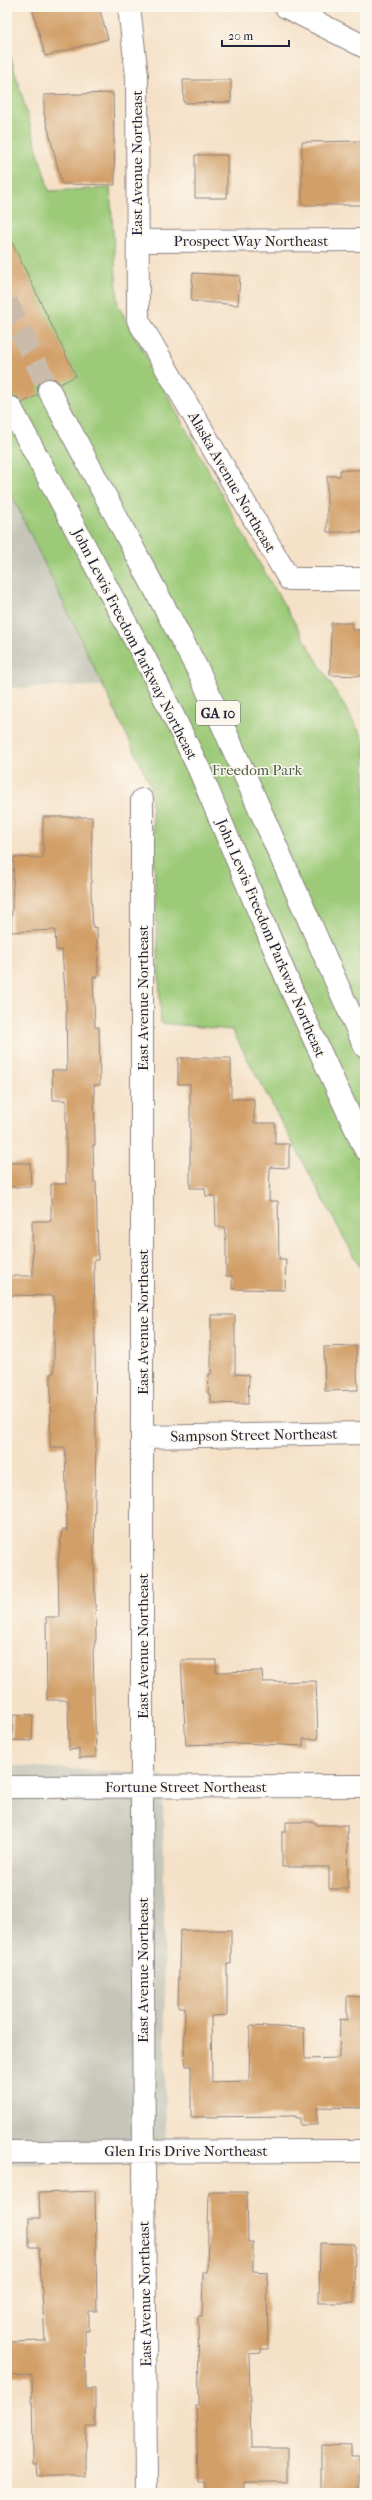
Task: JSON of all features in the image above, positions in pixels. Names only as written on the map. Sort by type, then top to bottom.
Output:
[{"type":"main road","name":"East Avenue Northeast","points":[[129,7],[137,76],[138,320]]},
{"type":"main road","points":[[286,7],[365,47]]},
{"type":"main road","name":"Prospect Way Northeast","points":[[138,241],[365,240]]},
{"type":"main road","name":"Alaska Avenue Northeast","points":[[138,320],[288,579],[365,579]]},
{"type":"main road","name":"GA 10","points":[[49,390],[200,674],[365,1047]]},
{"type":"main road","name":"John Lewis Freedom Parkway Northeast","points":[[11,408],[145,659],[199,769],[292,991],[365,1149]]},
{"type":"main road","name":"East Avenue Northeast","points":[[142,800],[144,1437],[142,1787],[146,2493]]},
{"type":"main road","name":"Sampson Street Northeast","points":[[144,1437],[365,1433]]},
{"type":"main road","name":"Fortune Street Northeast","points":[[7,1787],[365,1786]]},
{"type":"main road","name":"Glen Iris Drive Northeast","points":[[7,2152],[365,2151]]},
{"type":"shaded area","points":[[7,484],[103,686],[7,688]]},
{"type":"shaded area","points":[[7,1765],[163,1775],[166,2165],[7,2164]]},
{"type":"green space","name":"Freedom Park","points":[[7,43],[49,191],[110,188],[118,305],[258,561],[365,741],[365,1277],[232,1030],[161,1023],[151,786],[7,485]]},
{"type":"building","points":[[32,7],[99,7],[108,39],[45,56]]},
{"type":"building","points":[[183,80],[231,80],[231,102],[184,103]]},
{"type":"building","points":[[113,93],[115,185],[62,184],[44,113],[44,95]]},
{"type":"building","points":[[365,141],[365,205],[302,205],[302,142]]},
{"type":"building","points":[[195,155],[227,155],[227,198],[195,198]]},
{"type":"building","points":[[7,232],[76,376],[60,384],[55,379],[44,379],[38,384],[38,395],[22,403],[17,397],[7,396]]},
{"type":"building","points":[[193,273],[240,276],[238,305],[191,301]]},
{"type":"building","points":[[340,470],[365,470],[365,525],[363,525],[363,532],[327,532],[327,476],[340,476]]},
{"type":"building","points":[[331,623],[352,623],[352,630],[363,630],[365,676],[330,675]]},
{"type":"building","points":[[43,817],[92,817],[91,891],[93,928],[97,927],[98,977],[93,977],[95,1027],[99,1027],[100,1085],[94,1085],[95,1145],[93,1145],[94,1182],[96,1182],[98,1260],[94,1260],[96,1438],[94,1555],[96,1639],[93,1651],[96,1757],[79,1758],[79,1749],[69,1750],[68,1700],[47,1700],[46,1617],[59,1617],[58,1563],[62,1530],[67,1530],[65,1447],[50,1447],[51,1373],[54,1373],[54,1296],[8,1295],[9,1276],[33,1276],[32,1221],[51,1221],[51,1184],[66,1184],[66,1100],[53,1100],[52,1070],[67,1070],[66,1007],[62,950],[56,950],[55,930],[11,932],[14,857],[43,858]]},
{"type":"building","points":[[178,1058],[231,1058],[231,1099],[254,1099],[254,1123],[275,1123],[275,1144],[289,1144],[289,1168],[270,1167],[269,1201],[278,1201],[279,1259],[286,1259],[285,1290],[232,1289],[232,1276],[226,1276],[226,1242],[224,1227],[216,1227],[215,1196],[206,1196],[205,1188],[190,1188],[190,1084],[178,1084]]},
{"type":"building","points":[[8,1163],[30,1163],[31,1187],[8,1187]]},
{"type":"building","points":[[211,1315],[235,1315],[235,1374],[249,1375],[248,1404],[211,1403],[211,1394],[208,1394],[209,1374],[211,1374]]},
{"type":"building","points":[[356,1346],[358,1390],[325,1391],[324,1347]]},
{"type":"building","points":[[181,1660],[216,1660],[216,1672],[262,1671],[263,1682],[316,1681],[318,1739],[303,1739],[303,1746],[239,1743],[186,1745]]},
{"type":"building","points":[[13,1714],[33,1715],[32,1741],[12,1740]]},
{"type":"building","points":[[286,1822],[316,1822],[316,1825],[347,1825],[348,1889],[329,1889],[329,1867],[282,1867],[282,1832],[286,1832]]},
{"type":"building","points":[[180,1930],[231,1930],[231,1964],[227,1964],[227,2015],[211,2016],[212,2082],[249,2081],[250,2026],[304,2028],[305,2059],[339,2058],[340,2019],[347,2020],[347,1996],[365,1997],[365,2108],[317,2107],[317,2125],[300,2125],[300,2118],[296,2118],[296,2116],[191,2117],[191,2066],[186,2066],[184,2054],[185,2007],[178,2007]]},
{"type":"building","points":[[95,2191],[97,2311],[89,2311],[89,2330],[85,2330],[86,2389],[95,2389],[95,2426],[86,2426],[86,2476],[38,2476],[37,2465],[33,2465],[32,2375],[7,2376],[7,2342],[45,2341],[39,2247],[29,2247],[29,2218],[40,2218],[39,2193]]},
{"type":"building","points":[[209,2192],[247,2192],[248,2242],[253,2242],[253,2271],[267,2272],[268,2349],[261,2349],[261,2353],[249,2354],[251,2448],[287,2448],[287,2482],[244,2482],[244,2493],[205,2493],[205,2482],[198,2482],[196,2405],[199,2405],[198,2316],[202,2316],[203,2272],[207,2272]]},
{"type":"building","points":[[320,2243],[355,2244],[354,2303],[319,2303]]},
{"type":"building","points":[[321,2445],[351,2446],[351,2456],[359,2456],[359,2493],[321,2493]]},
{"type":"tunnel","points":[[7,302],[49,390]]}]
